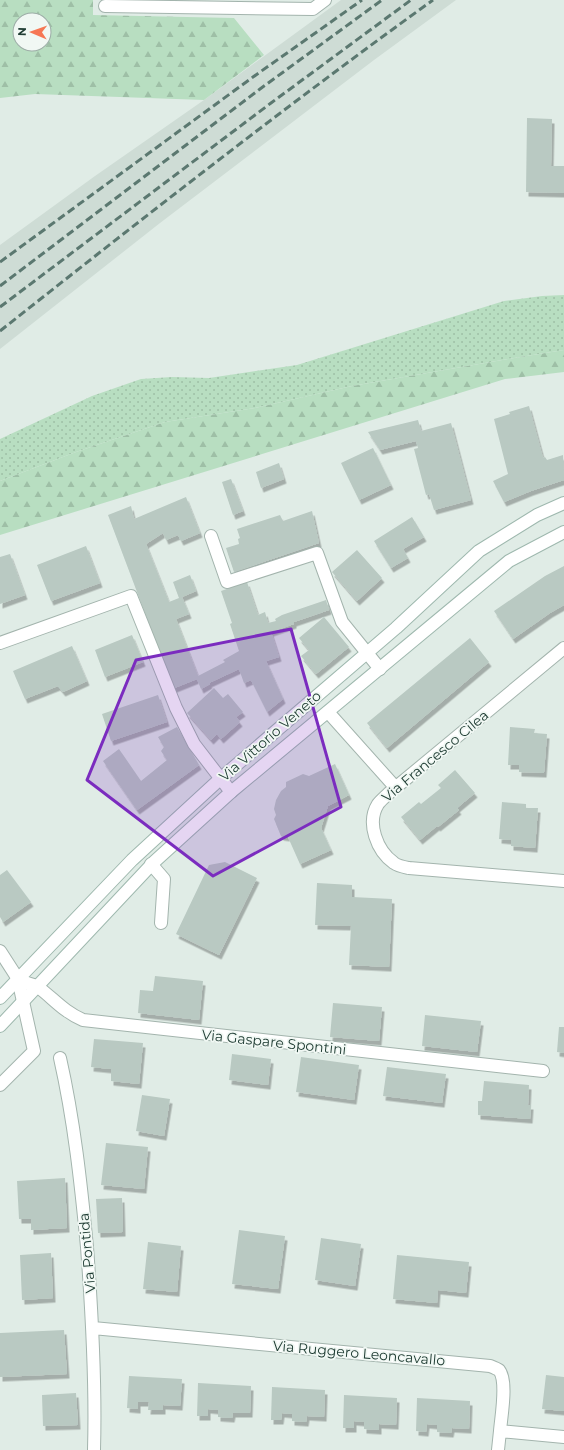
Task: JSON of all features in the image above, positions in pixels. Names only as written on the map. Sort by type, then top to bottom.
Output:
[{"type":"street","points":[[105,6],[313,9],[325,0]]},
{"type":"street","name":"Via Vittorio Veneto","points":[[0,998],[132,860],[220,779],[367,652],[480,551],[537,515],[564,502]]},
{"type":"street","name":"Via Vittorio Veneto","points":[[0,1026],[151,864],[231,792],[509,561],[564,532]]},
{"type":"street","points":[[210,536],[227,582],[317,553],[342,622],[380,669]]},
{"type":"street","points":[[0,643],[131,596],[176,708],[194,744],[231,792]]},
{"type":"street","name":"Via Francesco Cilea","points":[[564,648],[378,804],[374,818],[375,837],[381,850],[394,863],[408,868],[564,881]]},
{"type":"street","points":[[328,712],[396,788]]},
{"type":"street","points":[[151,864],[164,879],[161,923]]},
{"type":"street","points":[[0,952],[18,979],[34,1051],[0,1085]]},
{"type":"street","name":"Via Gaspare Spontini","points":[[18,979],[36,986],[71,1015],[84,1020],[543,1071]]},
{"type":"street","name":"Via Pontida","points":[[60,1058],[65,1079],[81,1185],[93,1328],[94,1450]]},
{"type":"street","name":"Via Ruggero Leoncavallo","points":[[93,1328],[490,1366],[499,1370],[503,1379],[498,1450]]},
{"type":"street","points":[[500,1431],[564,1437]]},
{"type":"highlighted area","points":[[291,629],[341,807],[213,876],[87,780],[136,660]]},
{"type":"shaded area","points":[[341,0],[456,0],[374,60],[160,223],[0,349],[0,245],[95,176],[204,100]]},
{"type":"green space","points":[[0,0],[93,0],[93,15],[234,18],[264,55],[204,100],[35,94],[0,98]]},
{"type":"green space","points":[[564,295],[564,350],[352,386],[255,408],[165,422],[76,452],[0,481],[0,439],[92,396],[141,379],[172,377],[209,378],[297,365],[504,301]]},
{"type":"green space","points":[[564,350],[564,372],[505,379],[0,535],[0,481],[76,452],[165,422],[255,408],[352,386]]},
{"type":"building","points":[[527,118],[552,119],[551,166],[564,166],[564,193],[526,192]]},
{"type":"building","points":[[529,406],[543,458],[545,457],[547,460],[563,455],[564,480],[504,502],[493,481],[508,474],[494,419],[510,414],[509,412]]},
{"type":"building","points":[[418,420],[421,431],[451,423],[471,500],[434,510],[429,494],[426,495],[414,449],[418,448],[416,441],[380,450],[368,432]]},
{"type":"building","points":[[373,448],[391,485],[359,500],[341,463]]},
{"type":"building","points":[[279,463],[284,479],[261,488],[256,472]]},
{"type":"building","points":[[231,479],[243,511],[233,515],[222,482]]},
{"type":"building","points":[[186,497],[200,533],[181,541],[178,535],[166,540],[163,533],[146,544],[169,602],[179,598],[173,582],[190,575],[196,591],[182,597],[189,614],[176,619],[198,676],[225,662],[223,660],[239,651],[230,624],[232,623],[221,591],[247,582],[258,615],[265,612],[268,623],[276,621],[275,619],[282,615],[326,600],[329,610],[271,632],[279,657],[266,661],[283,699],[267,712],[251,680],[244,683],[239,669],[209,683],[210,684],[201,689],[197,679],[172,689],[149,630],[151,629],[108,515],[131,506],[134,519]]},
{"type":"building","points":[[312,511],[319,543],[234,572],[226,548],[239,544],[238,539],[240,538],[237,529],[280,515],[283,521]]},
{"type":"building","points":[[412,517],[424,537],[403,549],[408,558],[391,568],[374,541]]},
{"type":"building","points":[[86,546],[100,583],[51,601],[37,565]]},
{"type":"building","points":[[357,550],[382,578],[357,601],[332,572]]},
{"type":"building","points":[[10,554],[25,595],[0,604],[0,557]]},
{"type":"building","points":[[564,566],[564,605],[513,639],[494,611],[545,576]]},
{"type":"building","points":[[324,617],[349,647],[316,674],[301,656],[309,650],[299,638]]},
{"type":"building","points":[[132,635],[143,662],[105,677],[95,650]]},
{"type":"building","points":[[470,638],[489,662],[387,748],[367,723]]},
{"type":"building","points":[[72,646],[87,681],[63,692],[58,686],[25,699],[13,671]]},
{"type":"building","points":[[214,688],[223,698],[228,694],[243,712],[236,717],[240,722],[221,739],[217,734],[211,740],[187,713]]},
{"type":"building","points":[[158,695],[167,722],[111,741],[102,714]]},
{"type":"building","points":[[177,727],[199,765],[137,810],[103,761],[119,749],[141,781],[167,760],[161,751],[164,747],[158,737]]},
{"type":"building","points":[[510,727],[535,729],[534,733],[547,734],[544,773],[519,772],[519,765],[508,765]]},
{"type":"building","points":[[335,764],[349,795],[328,806],[321,828],[331,850],[300,864],[288,837],[281,836],[274,819],[276,815],[274,809],[276,800],[281,791],[286,787],[286,782],[303,774],[309,776]]},
{"type":"building","points":[[455,770],[475,793],[457,808],[459,810],[420,840],[401,817],[419,802],[421,804],[441,788],[438,785]]},
{"type":"building","points":[[502,802],[526,804],[526,808],[538,808],[535,848],[511,846],[511,840],[499,839]]},
{"type":"building","points":[[225,862],[257,878],[219,955],[176,934],[209,865]]},
{"type":"building","points":[[7,870],[31,902],[3,922],[0,917],[0,875]]},
{"type":"building","points":[[317,883],[352,885],[352,897],[392,899],[389,967],[349,965],[351,926],[315,925]]},
{"type":"building","points":[[155,976],[203,981],[199,1020],[138,1013],[140,990],[153,991]]},
{"type":"building","points":[[333,1003],[382,1007],[379,1041],[330,1037]]},
{"type":"building","points":[[425,1015],[481,1021],[477,1052],[422,1046]]},
{"type":"building","points":[[559,1027],[564,1027],[564,1053],[557,1052]]},
{"type":"building","points":[[94,1039],[143,1043],[139,1084],[111,1081],[111,1069],[91,1067]]},
{"type":"building","points":[[232,1054],[271,1059],[268,1085],[229,1080]]},
{"type":"building","points":[[301,1057],[359,1065],[354,1100],[296,1092]]},
{"type":"building","points":[[387,1067],[446,1074],[442,1103],[383,1096]]},
{"type":"building","points":[[484,1081],[529,1085],[528,1105],[531,1105],[530,1119],[478,1115],[478,1101],[482,1101]]},
{"type":"building","points":[[142,1095],[170,1099],[164,1136],[136,1131]]},
{"type":"building","points":[[106,1143],[148,1147],[144,1189],[101,1185]]},
{"type":"building","points":[[65,1178],[67,1228],[31,1230],[31,1219],[19,1219],[17,1181]]},
{"type":"building","points":[[122,1198],[123,1232],[98,1233],[96,1199]]},
{"type":"building","points":[[239,1230],[285,1236],[278,1289],[232,1284]]},
{"type":"building","points":[[321,1238],[361,1244],[355,1286],[315,1280]]},
{"type":"building","points":[[148,1242],[181,1246],[177,1292],[143,1289]]},
{"type":"building","points":[[51,1253],[53,1298],[22,1300],[20,1255]]},
{"type":"building","points":[[397,1255],[469,1262],[466,1293],[438,1290],[437,1303],[393,1299]]},
{"type":"building","points":[[64,1330],[67,1374],[0,1377],[0,1333]]},
{"type":"building","points":[[546,1375],[564,1377],[564,1411],[542,1409]]},
{"type":"building","points":[[129,1376],[182,1379],[180,1406],[163,1405],[163,1410],[148,1410],[149,1402],[138,1402],[138,1409],[127,1408]]},
{"type":"building","points":[[198,1383],[251,1386],[250,1413],[233,1413],[232,1418],[218,1417],[218,1410],[208,1409],[208,1416],[197,1416]]},
{"type":"building","points":[[272,1387],[325,1390],[324,1417],[307,1416],[306,1422],[292,1421],[292,1414],[282,1413],[281,1420],[271,1420]]},
{"type":"building","points":[[76,1393],[78,1425],[43,1426],[42,1395]]},
{"type":"building","points":[[344,1395],[397,1398],[396,1425],[379,1424],[379,1430],[364,1429],[364,1422],[354,1421],[354,1428],[343,1428]]},
{"type":"building","points":[[417,1398],[470,1401],[469,1429],[452,1428],[451,1433],[437,1432],[437,1425],[427,1424],[426,1432],[416,1431]]},
{"type":"railway","points":[[0,262],[253,77],[362,0]]},
{"type":"railway","points":[[0,286],[260,89],[382,0]]},
{"type":"railway","points":[[0,307],[271,103],[411,0]]},
{"type":"railway","points":[[0,331],[269,122],[433,0]]}]
